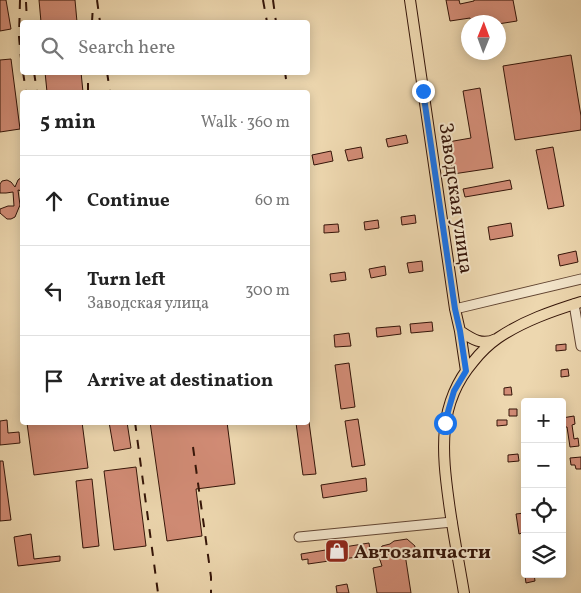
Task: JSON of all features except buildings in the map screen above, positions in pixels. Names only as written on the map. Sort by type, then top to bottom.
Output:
[{"type":"main road","name":"Заводская улица","points":[[410,0],[455,309],[466,371]]},
{"type":"main road","points":[[460,331],[479,342],[491,341],[518,326],[578,303]]},
{"type":"main road","points":[[464,593],[444,468],[445,429],[451,401],[466,371],[482,352],[498,338]]},
{"type":"street","points":[[455,309],[581,279]]},
{"type":"street","points":[[578,303],[581,346]]},
{"type":"street","points":[[299,537],[452,522]]},
{"type":"railway","points":[[20,0],[20,48]]},
{"type":"railway","points":[[97,0],[100,20]]},
{"type":"railway","points":[[263,0],[267,20]]},
{"type":"railway","points":[[273,0],[276,20]]},
{"type":"railway","points":[[26,2],[27,20]]},
{"type":"railway","points":[[92,20],[93,5]]},
{"type":"railway","points":[[23,75],[26,90]]},
{"type":"railway","points":[[34,75],[37,90]]},
{"type":"railway","points":[[88,75],[88,90]]},
{"type":"railway","points":[[107,75],[110,90]]},
{"type":"railway","points":[[285,75],[286,79]]},
{"type":"railway","points":[[135,425],[158,593]]},
{"type":"railway","points":[[193,447],[211,577],[211,593]]},
{"type":"place","name":"Автозапчасти","points":[[337,551]]},
{"type":"route","points":[[423,91],[466,371],[454,391],[445,423]]}]
